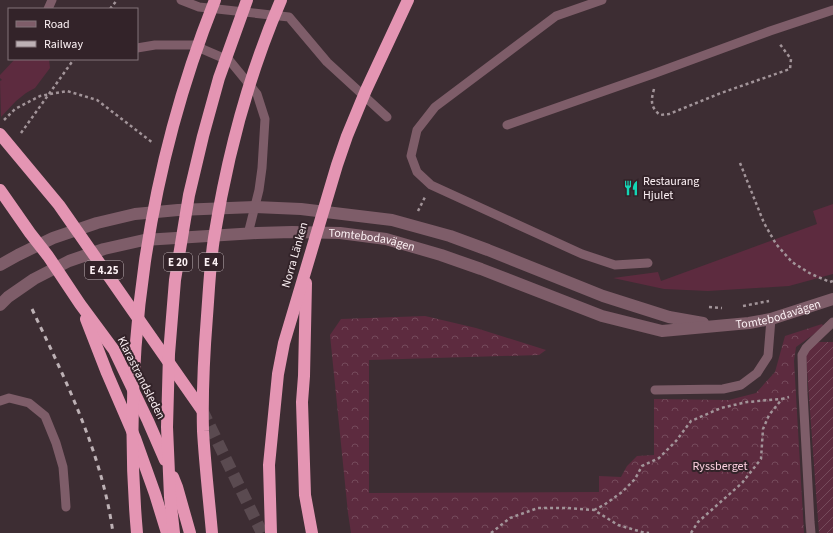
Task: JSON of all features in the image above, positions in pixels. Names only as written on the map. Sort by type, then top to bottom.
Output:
[{"type":"highway","points":[[137,533],[133,451],[133,384],[146,256],[158,189],[174,122],[190,68],[215,0]]},
{"type":"highway","name":"E 20","points":[[174,533],[170,497],[167,427],[169,354],[175,280],[189,195],[203,136],[219,78],[247,0]]},
{"type":"highway","name":"E 4","points":[[212,533],[203,431],[203,389],[204,349],[214,238],[229,162],[243,108],[266,37],[281,0]]},
{"type":"highway","name":"Norra Länken","points":[[270,533],[269,466],[278,374],[284,343],[336,165],[366,90],[408,0]]},
{"type":"highway","name":"E 4.25","points":[[0,134],[59,204],[202,410]]},
{"type":"highway","name":"Klarastrandsleden","points":[[0,190],[114,350],[148,421],[177,487],[190,533]]},
{"type":"highway","points":[[307,266],[302,402],[305,495],[312,533]]},
{"type":"highway","points":[[80,304],[107,373],[135,438],[167,533]]},
{"type":"street","name":"Tomtebodavägen","points":[[0,264],[53,238],[97,223],[135,214],[178,210],[260,207],[299,209],[392,220],[450,236],[603,296],[669,317],[722,326]]},
{"type":"street","name":"Tomtebodavägen","points":[[0,305],[8,297],[34,279],[69,261],[104,249],[144,240],[292,232],[340,234],[386,239],[441,255],[481,269],[602,316],[662,331],[722,326],[771,319],[833,299]]},
{"type":"street","points":[[0,256],[18,255]]},
{"type":"lane","points":[[181,0],[199,7],[290,17],[327,62],[387,117]]},
{"type":"lane","points":[[602,0],[556,16],[435,108],[417,130],[411,156],[417,172],[431,185],[574,251],[615,264],[648,263]]},
{"type":"lane","points":[[508,125],[770,31],[833,10]]},
{"type":"lane","points":[[138,48],[155,45],[193,45],[230,61],[257,94],[265,119],[259,190],[260,207],[252,233]]},
{"type":"lane","points":[[655,390],[723,389],[741,385],[757,373],[768,356],[771,319]]},
{"type":"lane","points":[[811,533],[802,355],[806,348],[833,322]]},
{"type":"lane","points":[[0,401],[9,398],[30,402],[45,416],[56,443],[63,467],[66,507]]},
{"type":"path","points":[[653,74],[656,81],[652,100],[655,110],[660,114],[669,114],[721,93],[790,69],[791,59],[770,31]]},
{"type":"path","points":[[20,134],[73,60]]},
{"type":"path","points":[[0,125],[15,109],[40,96],[67,91],[97,100]]},
{"type":"path","points":[[740,163],[764,223],[776,244],[792,262],[810,274],[830,282],[833,281]]},
{"type":"path","points":[[594,510],[604,505],[622,492],[635,479],[642,466],[658,458],[676,441],[691,421],[721,408],[747,402],[782,399],[803,393]]},
{"type":"path","points":[[691,533],[698,522],[742,483],[761,459],[763,429],[769,415],[782,399]]},
{"type":"path","points":[[491,533],[510,518],[538,508],[594,510],[618,525],[649,533]]},
{"type":"green space","points":[[14,60],[49,60],[50,68],[35,88],[16,101],[1,117],[0,81],[2,80],[0,75]]},
{"type":"green space","points":[[833,204],[833,274],[789,286],[708,291],[664,289],[613,278],[658,272],[661,281],[817,224],[813,211]]},
{"type":"green space","name":"Ryssberget","points":[[425,316],[476,328],[546,350],[539,355],[369,360],[369,493],[599,492],[599,476],[621,477],[627,466],[637,456],[654,455],[654,399],[729,400],[756,393],[775,372],[785,336],[822,324],[824,327],[796,347],[794,361],[804,533],[351,533],[330,335],[341,319]]},
{"type":"green space","points":[[819,342],[833,342],[833,533],[819,533],[806,356],[811,346]]},
{"type":"tunnel","points":[[202,410],[262,533]]},
{"type":"railway","points":[[32,309],[70,390],[92,446],[108,503],[113,533]]},
{"type":"place","name":"Restaurang Hjulet","points":[[631,188]]}]
